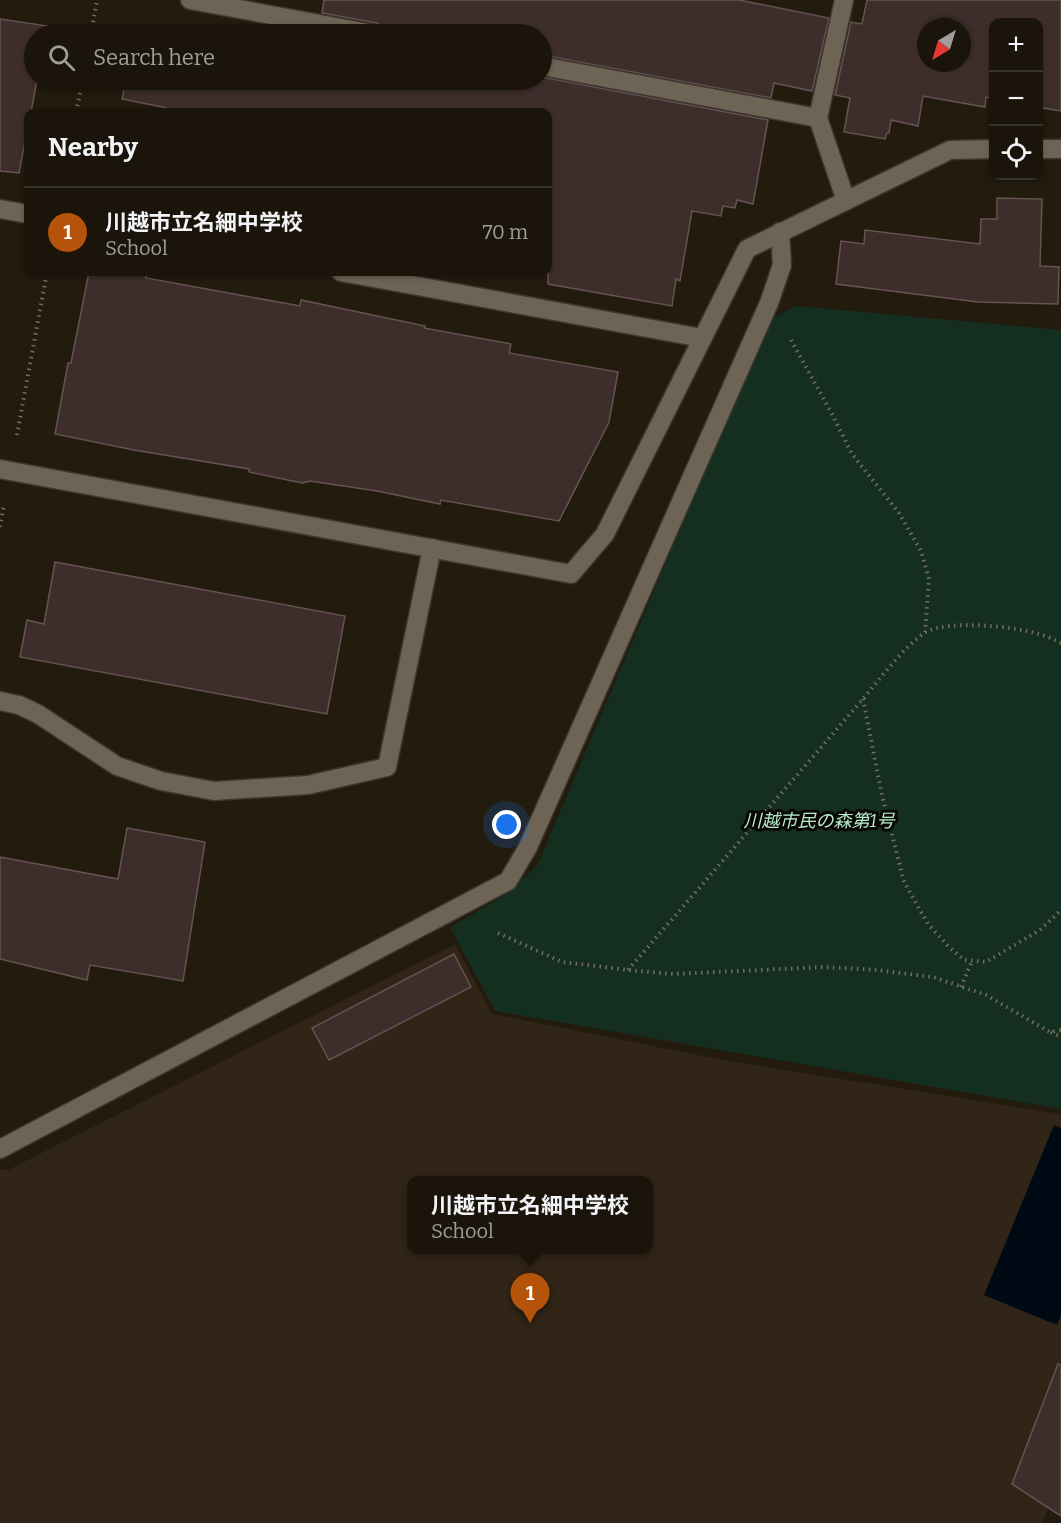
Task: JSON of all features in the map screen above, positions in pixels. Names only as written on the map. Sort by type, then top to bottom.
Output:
[{"type":"street","points":[[190,0],[320,24]]},
{"type":"street","points":[[844,0],[819,118],[846,201]]},
{"type":"street","points":[[552,68],[819,118]]},
{"type":"street","points":[[5,470],[571,574],[605,534],[747,249],[950,150],[989,149]]},
{"type":"street","points":[[1043,149],[1061,149]]},
{"type":"street","points":[[0,209],[24,213]]},
{"type":"street","points":[[0,1149],[508,881],[528,847],[769,303],[782,265],[780,232]]},
{"type":"street","points":[[363,276],[702,338]]},
{"type":"street","points":[[0,701],[19,705],[38,714],[117,766],[161,781],[214,791],[308,785],[387,767],[432,548]]},
{"type":"path","points":[[93,24],[98,0]]},
{"type":"path","points":[[77,108],[80,90]]},
{"type":"path","points":[[0,527],[5,470],[46,276]]},
{"type":"path","points":[[769,303],[821,393],[852,454],[899,513],[921,551],[929,579],[925,633]]},
{"type":"path","points":[[628,970],[862,699],[925,633],[941,626],[976,625],[1035,633],[1061,643]]},
{"type":"path","points":[[862,699],[882,795],[904,882],[928,924],[964,960],[986,962],[1040,930],[1061,910]]},
{"type":"path","points":[[498,933],[562,962],[628,970],[673,974],[824,967],[877,970],[933,977],[986,995],[1061,1036]]},
{"type":"path","points":[[961,987],[972,961]]},
{"type":"path","points":[[1050,1032],[1061,1030]]},
{"type":"shaded area","points":[[455,944],[492,1014],[723,1060],[1061,1114],[1061,1477],[1042,1523],[0,1523],[0,1169],[8,1170]]},
{"type":"shaded area","points":[[1054,1125],[1061,1128],[1061,1315],[1057,1325],[984,1295]]},
{"type":"green space","name":"川越市民の森第1号","points":[[796,306],[1061,330],[1061,1109],[495,1011],[450,927],[486,907],[538,864],[769,320]]},
{"type":"building","points":[[324,0],[739,0],[829,18],[812,91],[774,83],[771,98],[552,57],[552,24],[379,24],[322,13]]},
{"type":"building","points":[[867,0],[1061,0],[1061,111],[1043,108],[1043,18],[989,18],[989,98],[986,97],[985,107],[923,96],[918,126],[891,120],[889,133],[885,139],[844,132],[850,98],[835,95],[851,22],[862,24]]},
{"type":"building","points":[[0,19],[34,24],[24,24],[24,90],[35,90],[32,108],[24,108],[24,147],[19,173],[0,171]]},
{"type":"building","points":[[552,79],[768,120],[753,204],[737,200],[735,208],[723,206],[721,216],[692,211],[680,281],[676,279],[672,306],[548,284],[548,276],[552,276],[552,108],[167,108],[122,99],[124,90],[552,90]]},
{"type":"building","points":[[997,198],[1042,199],[1040,266],[1059,267],[1058,304],[978,302],[836,284],[841,241],[864,244],[865,230],[980,244],[981,219],[997,219]]},
{"type":"building","points":[[88,276],[146,276],[146,278],[300,306],[301,300],[425,326],[424,328],[511,344],[509,353],[618,372],[609,422],[559,521],[441,500],[440,504],[377,491],[310,481],[302,483],[249,472],[249,469],[55,434],[68,363],[71,363]]},
{"type":"building","points":[[55,562],[345,616],[327,714],[20,657],[27,620],[44,624]]},
{"type":"building","points":[[127,828],[205,842],[183,981],[90,965],[87,980],[0,959],[0,857],[118,879]]},
{"type":"building","points":[[454,954],[471,987],[329,1060],[312,1028]]},
{"type":"building","points":[[1058,1364],[1061,1365],[1061,1516],[1012,1484]]},
{"type":"place","name":"川越市立名細中学校","points":[[530,1323]]}]
